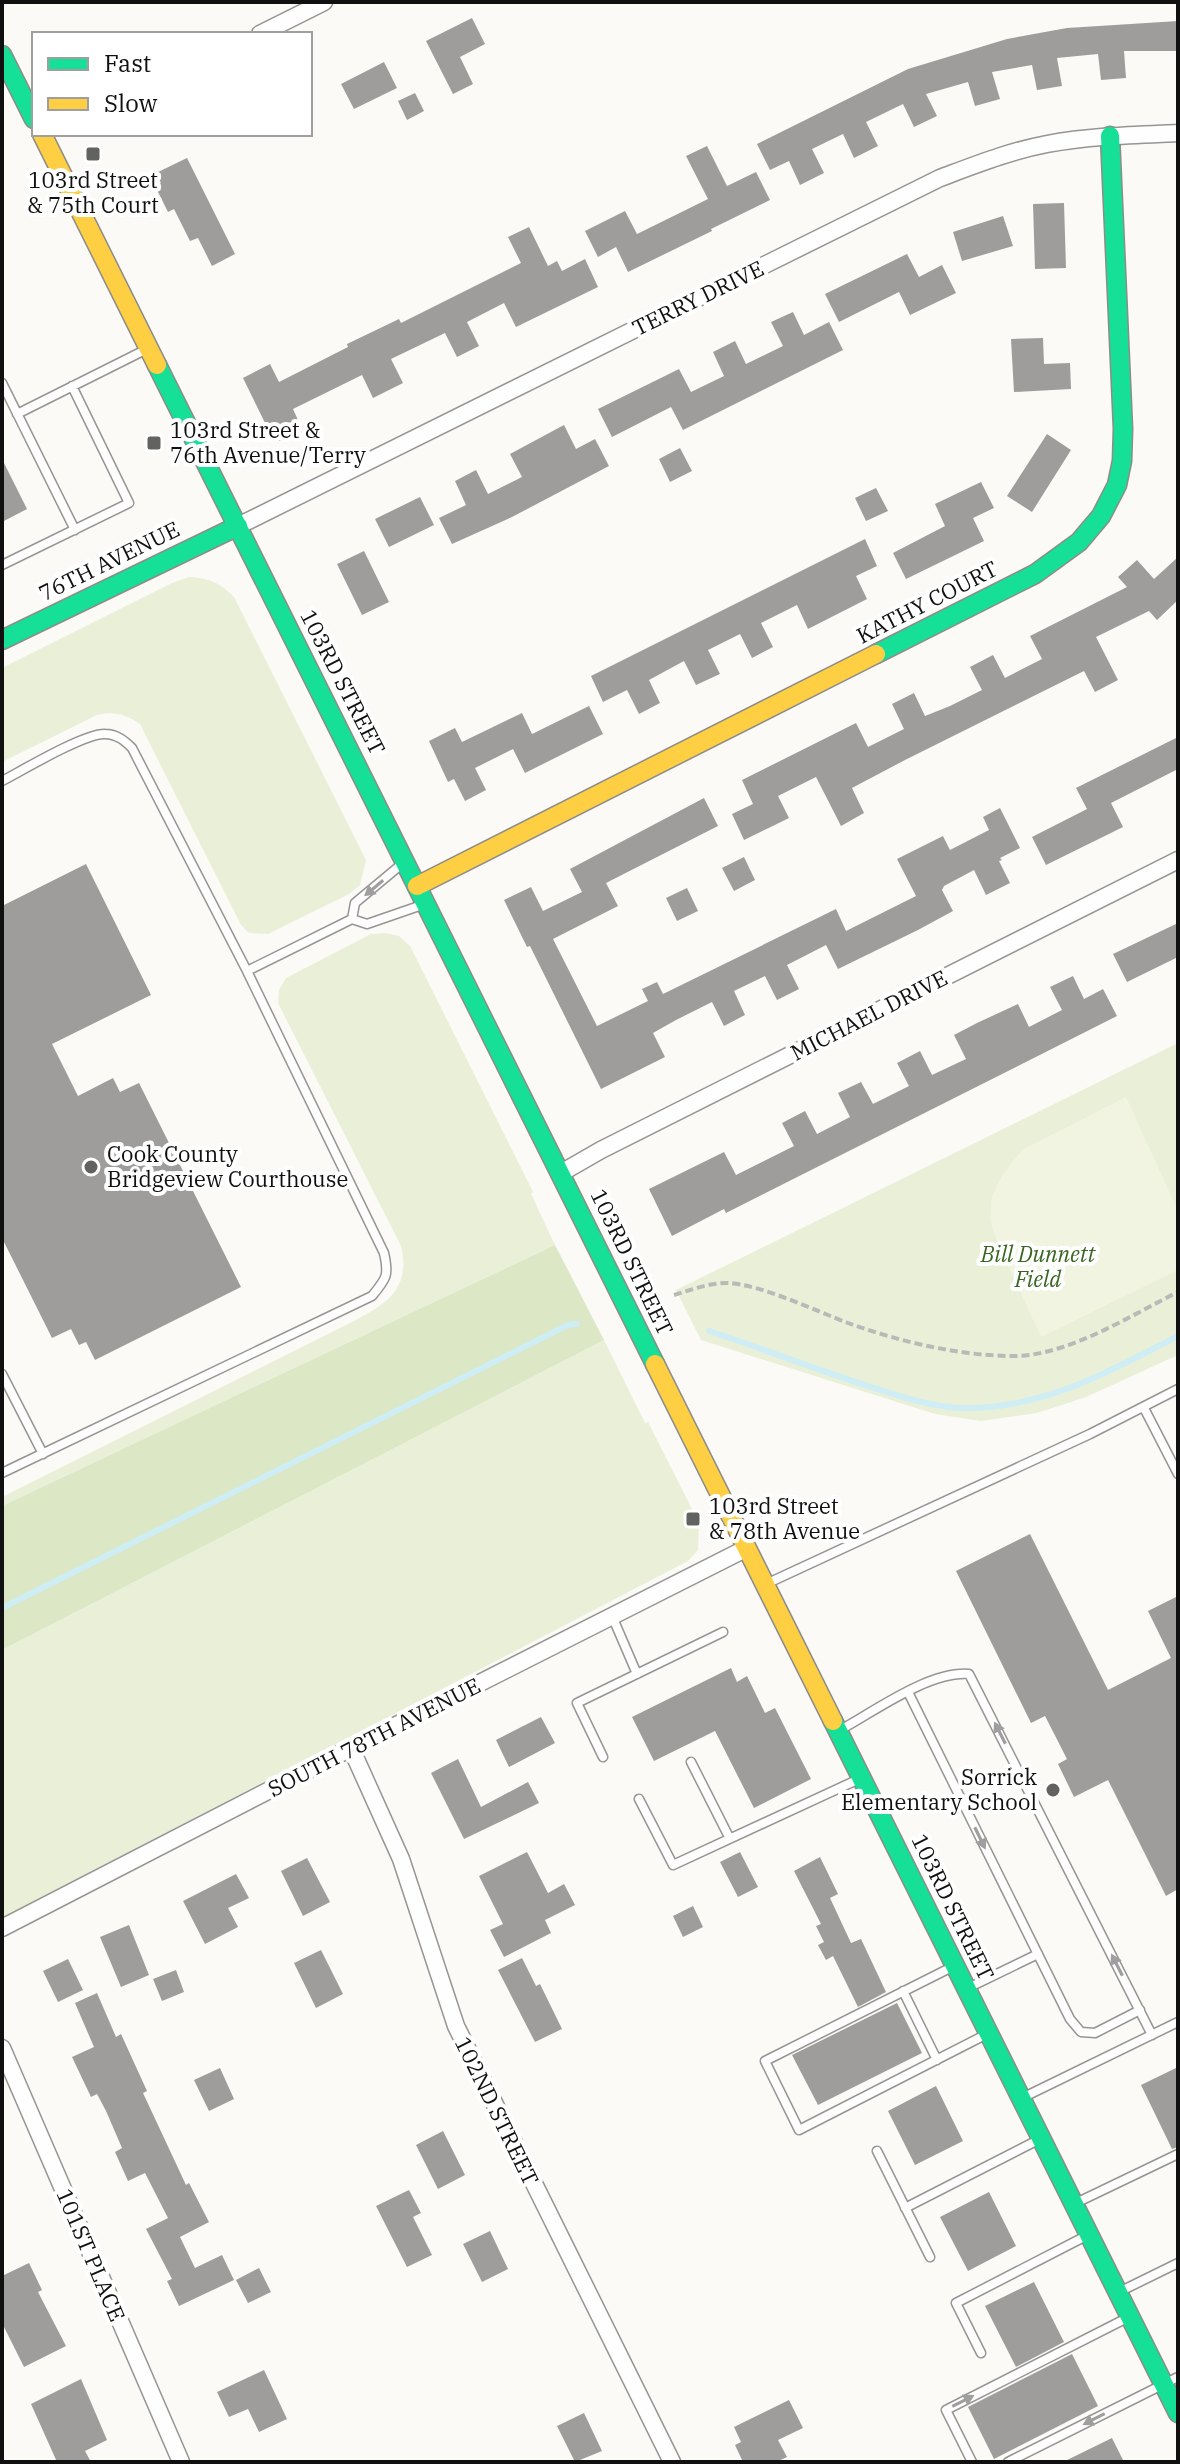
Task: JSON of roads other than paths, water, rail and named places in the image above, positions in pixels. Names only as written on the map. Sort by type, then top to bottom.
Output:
[{"type":"street","points":[[264,32],[324,2]]},
{"type":"street","points":[[2,55],[32,115]]},
{"type":"street","name":"TERRY DRIVE","points":[[238,526],[940,178],[998,156],[1046,144],[1110,136],[1178,133]]},
{"type":"street","name":"103RD STREET","points":[[49,136],[149,348],[405,862],[1130,2316],[1174,2394]]},
{"type":"street","name":"KATHY COURT","points":[[417,886],[1035,574],[1071,552],[1095,527],[1110,500],[1121,467],[1123,429],[1110,136]]},
{"type":"street","name":"76TH AVENUE","points":[[2,640],[238,526]]},
{"type":"street","name":"MICHAEL DRIVE","points":[[561,1173],[601,1150],[1178,860]]},
{"type":"street","name":"SOUTH 78TH AVENUE","points":[[2,1928],[747,1548]]},
{"type":"street","name":"102ND STREET","points":[[351,1748],[401,1859],[456,2026],[672,2462]]},
{"type":"street","name":"101ST PLACE","points":[[2,2048],[181,2462]]},
{"type":"lane","points":[[17,414],[149,348]]},
{"type":"lane","points":[[2,383],[75,530]]},
{"type":"lane","points":[[2,565],[129,503],[72,386]]},
{"type":"lane","points":[[2,781],[105,733],[122,738],[132,748],[247,971],[384,1253],[386,1280],[372,1296],[2,1473]]},
{"type":"lane","points":[[352,919],[355,903],[405,862]]},
{"type":"lane","points":[[247,971],[352,919],[367,924],[426,904]]},
{"type":"lane","points":[[2,1374],[5,1387],[43,1454]]},
{"type":"lane","points":[[765,1584],[1144,1408],[1178,1389]]},
{"type":"lane","points":[[1144,1408],[1178,1474]]},
{"type":"lane","points":[[612,1616],[637,1674]]},
{"type":"lane","points":[[603,1757],[577,1703],[723,1632]]},
{"type":"lane","points":[[838,1731],[908,1692],[954,1673],[969,1674],[1152,2035]]},
{"type":"lane","points":[[908,1692],[1070,2019],[1081,2032],[1095,2033],[1140,2010]]},
{"type":"lane","points":[[691,1762],[729,1837]]},
{"type":"lane","points":[[639,1799],[673,1865],[862,1778]]},
{"type":"lane","points":[[967,1989],[1038,1954]]},
{"type":"lane","points":[[955,1965],[765,2061],[799,2130],[989,2033]]},
{"type":"lane","points":[[903,1991],[937,2060]]},
{"type":"lane","points":[[1021,2098],[1178,2022]]},
{"type":"lane","points":[[905,2208],[1041,2138]]},
{"type":"lane","points":[[877,2151],[930,2257]]},
{"type":"lane","points":[[1074,2203],[1178,2154]]},
{"type":"lane","points":[[981,2353],[956,2303],[1089,2234]]},
{"type":"lane","points":[[1118,2292],[1178,2263]]},
{"type":"lane","points":[[972,2462],[946,2410],[1130,2316]]},
{"type":"lane","points":[[1008,2462],[1174,2394]]},
{"type":"waterway","points":[[2,1608],[568,1325],[577,1324]]},
{"type":"waterway","points":[[709,1331],[904,1397],[931,1404],[972,1408],[999,1406],[1052,1394],[1104,1373],[1178,1336]]},
{"type":"place","name":"103rd Street & 75th Court","points":[[93,154]]},
{"type":"place","name":"103rd Street & 76th Avenue/Terry","points":[[154,443]]},
{"type":"place","name":"Cook County Bridgeview Courthouse","points":[[91,1167]]},
{"type":"place","name":"103rd Street & 78th Avenue","points":[[693,1519]]},
{"type":"place","name":"Sorrick Elementary School","points":[[1053,1790]]},
{"type":"park label","name":"Bill Dunnett Field","points":[[1038,1266]]}]
